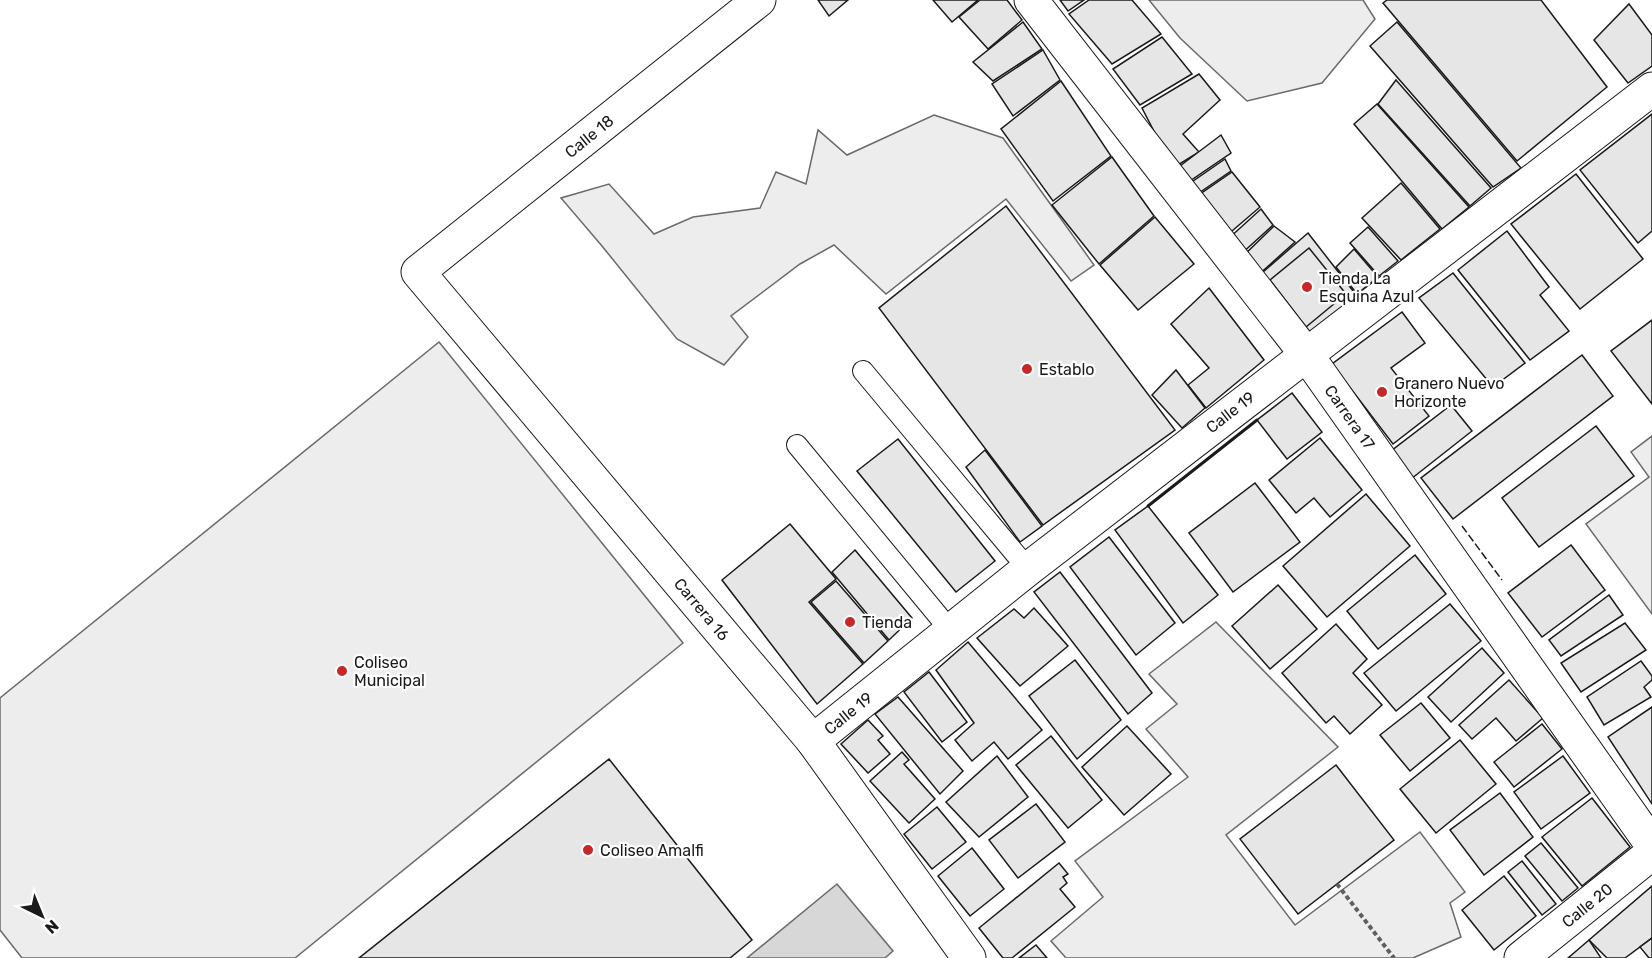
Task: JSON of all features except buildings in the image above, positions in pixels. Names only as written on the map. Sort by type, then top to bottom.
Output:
[{"type":"street","name":"Calle 18","points":[[418,272],[759,0]]},
{"type":"street","name":"Carrera 17","points":[[1031,0],[1306,354],[1652,845]]},
{"type":"street","name":"Calle 19","points":[[813,741],[1028,569],[1652,89]]},
{"type":"street","name":"Carrera 16","points":[[418,272],[813,741],[969,958]]},
{"type":"street","name":"Calle 20","points":[[1521,958],[1652,853]]},
{"type":"lane","points":[[863,371],[1028,569]]},
{"type":"lane","points":[[797,445],[950,630]]},
{"type":"path","points":[[1337,884],[1394,958]]},
{"type":"shaded area","points":[[1149,0],[1363,0],[1375,19],[1322,83],[1247,101],[1180,38]]},
{"type":"shaded area","points":[[934,115],[1003,138],[1094,265],[1071,281],[1006,199],[886,294],[834,245],[800,264],[731,316],[748,337],[724,365],[677,339],[561,198],[609,184],[654,234],[693,217],[760,208],[776,172],[806,184],[818,130],[847,155]]},
{"type":"shaded area","name":"Coliseo Municipal","points":[[439,342],[683,643],[295,958],[22,958],[0,930],[0,698]]},
{"type":"shaded area","points":[[1652,436],[1652,614],[1586,524],[1649,477],[1631,452]]},
{"type":"shaded area","points":[[1216,622],[1338,747],[1226,835],[1295,925],[1420,832],[1465,892],[1450,903],[1461,937],[1413,958],[1066,958],[1051,941],[1103,897],[1075,861],[1188,777],[1146,729],[1177,704],[1149,674]]},
{"type":"shaded area","points":[[837,884],[893,951],[885,958],[747,958]]},
{"type":"fence","points":[[1462,526],[1502,580]]},
{"type":"wall","points":[[1148,506],[1257,420]]},
{"type":"place","name":"Tienda La Esquina Azul","points":[[1307,287]]},
{"type":"place","name":"Establo","points":[[1027,369]]},
{"type":"place","name":"Granero Nuevo Horizonte","points":[[1382,392]]},
{"type":"place","name":"Tienda","points":[[850,622]]},
{"type":"place","name":"Coliseo Municipal","points":[[342,671]]},
{"type":"place","name":"Coliseo Amalfi","points":[[588,850]]}]
